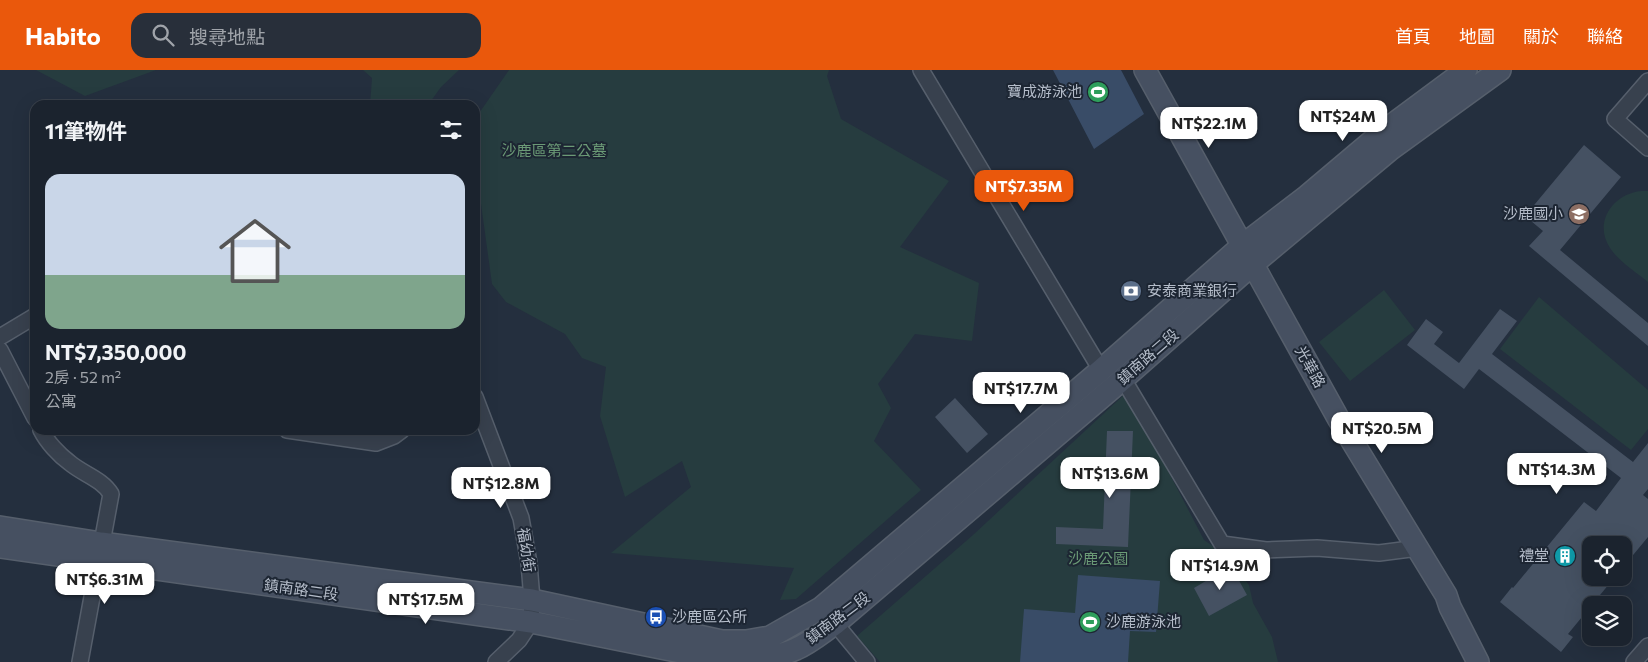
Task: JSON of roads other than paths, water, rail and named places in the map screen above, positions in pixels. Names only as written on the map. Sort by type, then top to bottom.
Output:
[{"type":"street","points":[[921,70],[1101,370]]},
{"type":"street","name":"光華路","points":[[1145,70],[1338,418],[1446,595],[1450,607],[1478,662]]},
{"type":"street","name":"鎮南路二段","points":[[0,546],[100,552],[532,600],[722,641],[746,641],[770,637],[821,608],[1101,370],[1242,245],[1307,196],[1384,131],[1466,70]]},
{"type":"street","name":"鎮南路二段","points":[[0,527],[100,552],[531,622],[711,658],[740,660],[770,656],[796,649],[836,624],[1253,264],[1391,149],[1500,70]]},
{"type":"street","points":[[1648,80],[1615,119],[1648,148]]},
{"type":"street","points":[[0,337],[30,319]]},
{"type":"street","points":[[0,350],[30,408]]},
{"type":"street","points":[[1123,378],[1222,544],[1266,550],[1317,548],[1379,552],[1418,548]]},
{"type":"street","name":"福幼街","points":[[480,410],[521,518],[529,563],[532,600],[531,622]]},
{"type":"street","points":[[44,435],[69,463],[106,486],[111,494],[80,662]]},
{"type":"street","points":[[321,435],[376,443],[395,435]]},
{"type":"street","points":[[821,608],[867,662]]},
{"type":"street","points":[[496,662],[519,640],[531,622]]},
{"type":"street","points":[[1634,662],[1648,646]]},
{"type":"water","name":"寶成游泳池","points":[[1053,70],[1121,70],[1144,114],[1094,149]]},
{"type":"water","name":"沙鹿游泳池","points":[[1078,575],[1160,581],[1156,632],[1130,631],[1128,662],[1020,662],[1024,609],[1075,613]]},
{"type":"place","name":"寶成游泳池","points":[[1098,92]]},
{"type":"place","name":"沙鹿國小","points":[[1579,214]]},
{"type":"place","name":"安泰商業銀行","points":[[1131,291]]},
{"type":"place","name":"禮堂","points":[[1565,556]]},
{"type":"place","name":"沙鹿區公所","points":[[656,617]]},
{"type":"place","name":"沙鹿游泳池","points":[[1090,622]]},
{"type":"park label","name":"沙鹿區第二公墓","points":[[554,151]]},
{"type":"park label","name":"沙鹿公園","points":[[1098,559]]}]
